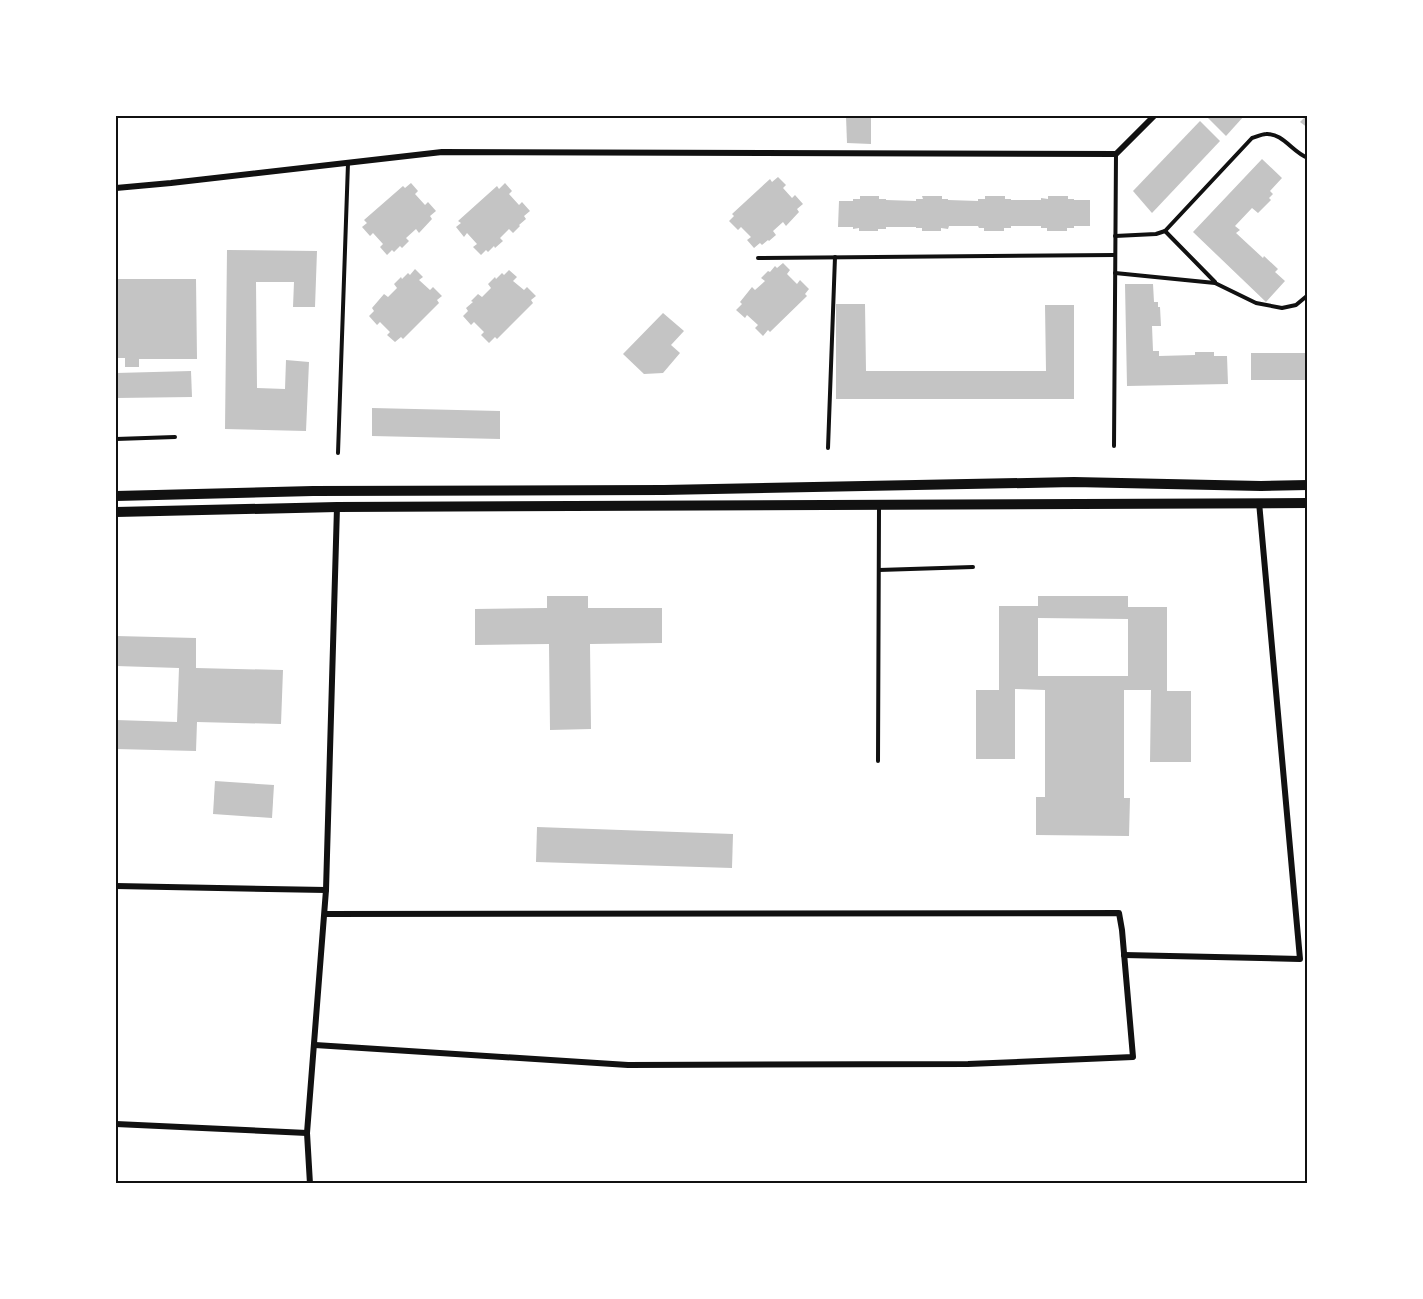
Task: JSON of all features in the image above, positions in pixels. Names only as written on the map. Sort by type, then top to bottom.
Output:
[{"type":"main road","points":[[116,496],[313,491],[664,490],[1074,482],[1308,486]]},
{"type":"main road","points":[[116,512],[337,507],[1308,503]]},
{"type":"street","points":[[116,188],[442,152],[1116,154],[1154,116]]},
{"type":"street","points":[[1124,955],[1304,959],[1259,502]]},
{"type":"street","points":[[310,1184],[307,1133],[325,914],[337,507]]},
{"type":"street","points":[[116,886],[326,890]]},
{"type":"street","points":[[315,1046],[628,1065],[968,1064],[1133,1057],[1119,913],[325,914]]},
{"type":"street","points":[[116,1124],[307,1133]]},
{"type":"lane","points":[[1115,236],[1156,234],[1166,231],[1252,138],[1266,134],[1280,138],[1302,156],[1308,158]]},
{"type":"lane","points":[[1114,446],[1116,154]]},
{"type":"lane","points":[[338,453],[348,163]]},
{"type":"lane","points":[[1166,231],[1215,283]]},
{"type":"lane","points":[[758,258],[1115,255]]},
{"type":"lane","points":[[828,448],[835,257]]},
{"type":"lane","points":[[1115,273],[1215,283],[1256,303],[1282,308],[1296,306],[1308,295]]},
{"type":"lane","points":[[116,439],[175,437]]},
{"type":"lane","points":[[878,761],[879,504]]},
{"type":"lane","points":[[879,570],[973,567]]},
{"type":"building","points":[[846,116],[871,116],[871,144],[847,143]]},
{"type":"building","points":[[1206,116],[1244,116],[1226,136]]},
{"type":"building","points":[[1308,116],[1308,128],[1300,122]]},
{"type":"building","points":[[1200,121],[1220,141],[1152,213],[1133,191]]},
{"type":"building","points":[[1262,159],[1282,178],[1270,191],[1273,194],[1269,198],[1271,200],[1258,213],[1252,208],[1235,226],[1240,230],[1236,233],[1278,269],[1275,272],[1285,281],[1266,302],[1193,232]]},
{"type":"building","points":[[778,177],[786,185],[783,188],[792,198],[795,195],[803,204],[786,226],[783,222],[773,231],[776,235],[754,248],[747,240],[751,237],[741,227],[738,230],[729,221],[734,216],[732,214],[770,179],[772,182]]},
{"type":"building","points":[[411,183],[418,191],[415,194],[425,205],[428,202],[436,211],[419,233],[416,229],[406,238],[409,241],[402,248],[400,246],[387,255],[380,247],[383,244],[373,233],[370,236],[362,227],[367,223],[364,220],[403,186],[405,188]]},
{"type":"building","points":[[505,183],[512,191],[509,194],[519,205],[522,202],[530,211],[513,233],[509,229],[500,238],[503,241],[481,255],[473,247],[477,244],[467,233],[464,237],[456,227],[461,223],[458,221],[497,186],[499,189]]},
{"type":"building","points":[[860,196],[916,201],[916,199],[923,199],[922,196],[942,196],[942,199],[948,200],[978,201],[978,199],[985,199],[985,196],[1005,196],[1005,199],[1011,200],[1041,200],[1041,198],[1048,199],[1048,196],[1068,196],[1068,199],[1090,200],[1090,226],[1074,226],[1074,228],[1067,228],[1067,231],[1047,231],[1047,228],[1041,228],[1041,226],[1011,226],[1011,228],[1004,228],[1004,231],[984,231],[984,228],[978,226],[949,226],[948,229],[941,228],[941,231],[922,231],[922,228],[916,227],[886,227],[878,231],[859,231],[859,228],[838,227],[839,201],[853,201],[853,199],[860,199]]},
{"type":"building","points":[[227,250],[317,251],[315,307],[293,307],[294,282],[256,282],[257,388],[285,389],[286,360],[309,362],[306,431],[225,429]]},
{"type":"building","points":[[783,263],[790,270],[787,274],[797,284],[800,280],[809,289],[805,294],[807,296],[763,336],[755,328],[758,325],[747,315],[745,318],[736,310],[752,287],[755,290],[765,281],[761,278],[768,271],[770,272],[775,266],[777,268]]},
{"type":"building","points":[[415,269],[423,277],[419,280],[430,290],[433,287],[442,296],[437,300],[439,303],[403,339],[401,337],[395,342],[387,335],[390,332],[380,322],[377,325],[369,316],[374,311],[372,308],[384,294],[388,297],[397,288],[394,284],[408,273],[410,275]]},
{"type":"building","points":[[509,270],[517,277],[513,281],[524,290],[527,287],[536,296],[531,300],[533,303],[497,339],[495,337],[489,343],[481,335],[484,332],[474,322],[471,325],[463,316],[468,311],[466,308],[478,294],[482,297],[491,288],[488,284],[495,277],[496,279],[502,273],[504,275]]},
{"type":"building","points":[[116,279],[196,279],[197,359],[139,359],[139,367],[125,367],[125,358],[116,358]]},
{"type":"building","points":[[1125,284],[1153,284],[1154,302],[1158,302],[1158,307],[1160,307],[1161,326],[1152,326],[1153,351],[1159,351],[1159,356],[1214,352],[1214,356],[1227,356],[1228,384],[1127,386]]},
{"type":"building","points":[[836,304],[865,304],[866,371],[1046,371],[1045,305],[1074,305],[1074,399],[836,399]]},
{"type":"building","points":[[663,313],[684,331],[671,345],[680,353],[663,373],[644,374],[623,354]]},
{"type":"building","points":[[1251,353],[1308,353],[1308,380],[1251,380]]},
{"type":"building","points":[[191,371],[192,397],[116,398],[116,373]]},
{"type":"building","points":[[372,408],[500,411],[500,439],[372,436]]},
{"type":"building","points":[[547,596],[588,596],[588,608],[662,608],[662,643],[590,644],[591,729],[550,730],[549,644],[475,645],[475,609],[547,608]]},
{"type":"building","points":[[1038,596],[1128,596],[1128,607],[1167,607],[1167,691],[1191,691],[1191,762],[1150,762],[1151,690],[1124,690],[1124,798],[1130,798],[1129,836],[1036,835],[1036,797],[1045,797],[1045,690],[1015,689],[1015,759],[976,759],[976,690],[999,690],[999,606],[1038,606]],"holes":[[[1038,618],[1128,619],[1128,676],[1038,676]]]},
{"type":"building","points":[[116,636],[196,638],[196,668],[283,670],[281,724],[197,722],[196,751],[116,749],[116,720],[177,722],[179,668],[116,666]]},
{"type":"building","points":[[215,781],[274,785],[272,818],[213,814]]},
{"type":"building","points":[[537,827],[733,834],[732,868],[536,862]]}]
